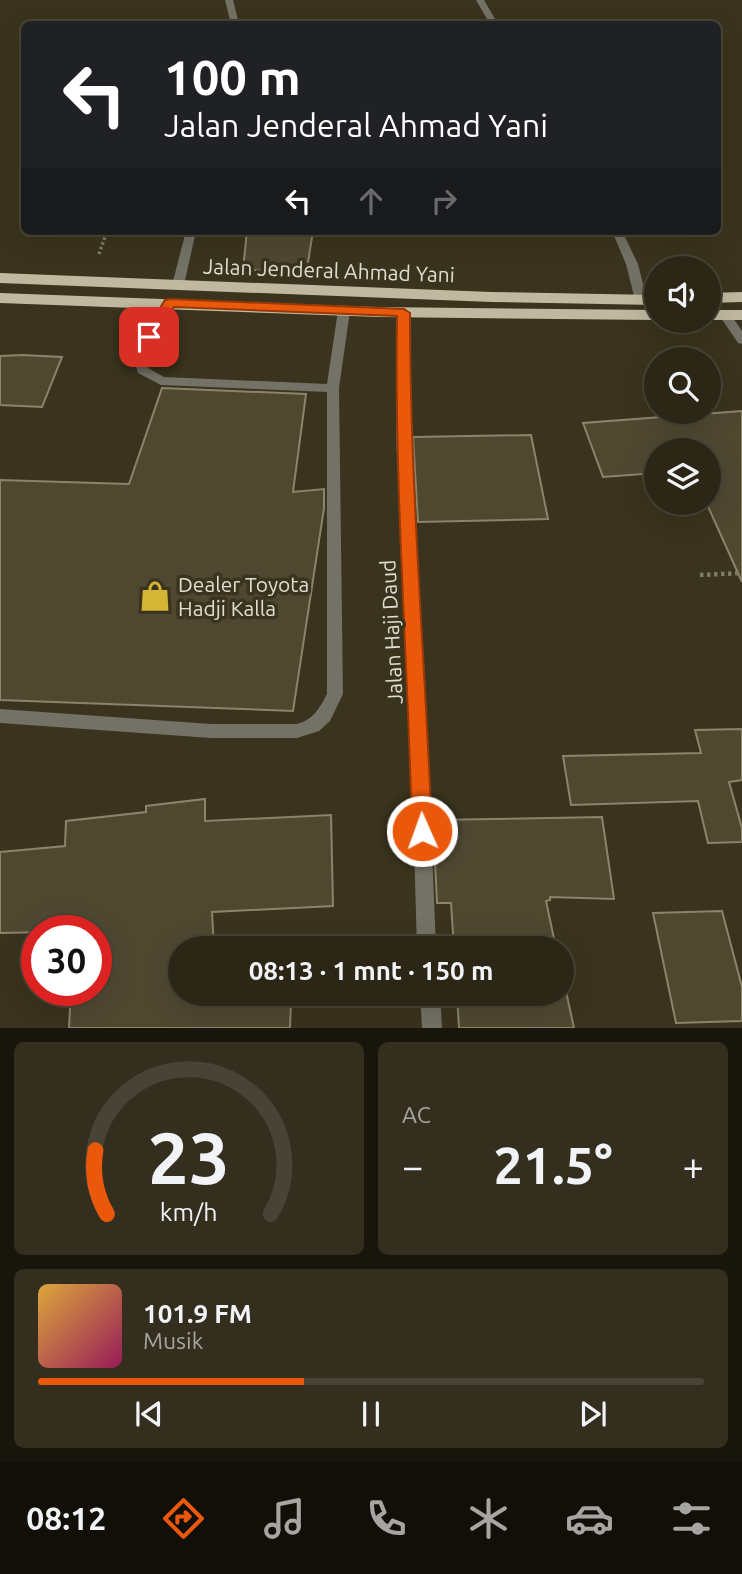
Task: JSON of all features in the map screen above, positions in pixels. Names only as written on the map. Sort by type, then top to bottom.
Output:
[{"type":"highway","name":"Jalan Jenderal Ahmad Yani","points":[[0,278],[301,291],[644,300]]},
{"type":"highway","points":[[300,308],[301,291]]},
{"type":"highway","points":[[721,298],[742,297]]},
{"type":"highway","name":"Jalan Jenderal Ahmad Yani","points":[[0,298],[404,313],[644,315]]},
{"type":"highway","points":[[721,315],[742,315]]},
{"type":"street","points":[[229,0],[234,21]]},
{"type":"street","points":[[480,0],[492,21]]},
{"type":"street","points":[[178,285],[190,235]]},
{"type":"street","points":[[619,235],[644,289]]},
{"type":"street","points":[[170,303],[138,355],[142,370],[161,380],[333,388]]},
{"type":"street","points":[[0,716],[211,730],[297,731],[313,726],[324,716],[335,694],[333,388],[344,311]]},
{"type":"street","name":"Jalan Haji Daud","points":[[404,313],[403,439],[417,678],[427,936]]},
{"type":"street","points":[[721,319],[742,340]]},
{"type":"street","points":[[431,1006],[432,1028]]},
{"type":"path","points":[[700,575],[742,573]]},
{"type":"building","points":[[247,235],[312,235],[306,275],[243,269]]},
{"type":"building","points":[[0,356],[62,357],[42,407],[0,405]]},
{"type":"building","name":"Dealer Toyota Hadji Kalla","points":[[162,388],[306,394],[293,492],[324,489],[324,508],[293,711],[0,700],[0,480],[129,484]]},
{"type":"building","points":[[742,411],[742,582],[712,515],[721,515],[721,438],[644,438],[644,474],[603,477],[583,423],[644,418],[644,424],[721,424],[721,413]]},
{"type":"building","points":[[531,435],[548,519],[418,522],[413,437]]},
{"type":"building","points":[[742,729],[742,780],[729,782],[742,828],[742,842],[708,843],[698,801],[571,805],[563,756],[701,753],[695,730]]},
{"type":"building","points":[[205,799],[205,821],[331,815],[333,906],[212,912],[213,936],[168,936],[168,1006],[291,1006],[290,1028],[69,1028],[70,1006],[112,1006],[112,915],[21,915],[21,933],[0,933],[0,852],[65,846],[66,821],[146,812],[146,806]]},
{"type":"building","points":[[602,817],[614,899],[550,897],[550,900],[546,901],[553,936],[453,936],[451,903],[437,903],[433,820]]},
{"type":"building","points":[[722,911],[742,987],[742,1021],[676,1023],[653,913]]},
{"type":"building","points":[[458,1006],[569,1006],[574,1028],[459,1028]]},
{"type":"place","name":"Dealer Toyota Hadji Kalla","points":[[155,596]]},
{"type":"route","points":[[149,337],[170,303],[404,313],[403,439],[417,678],[422,831]]}]
